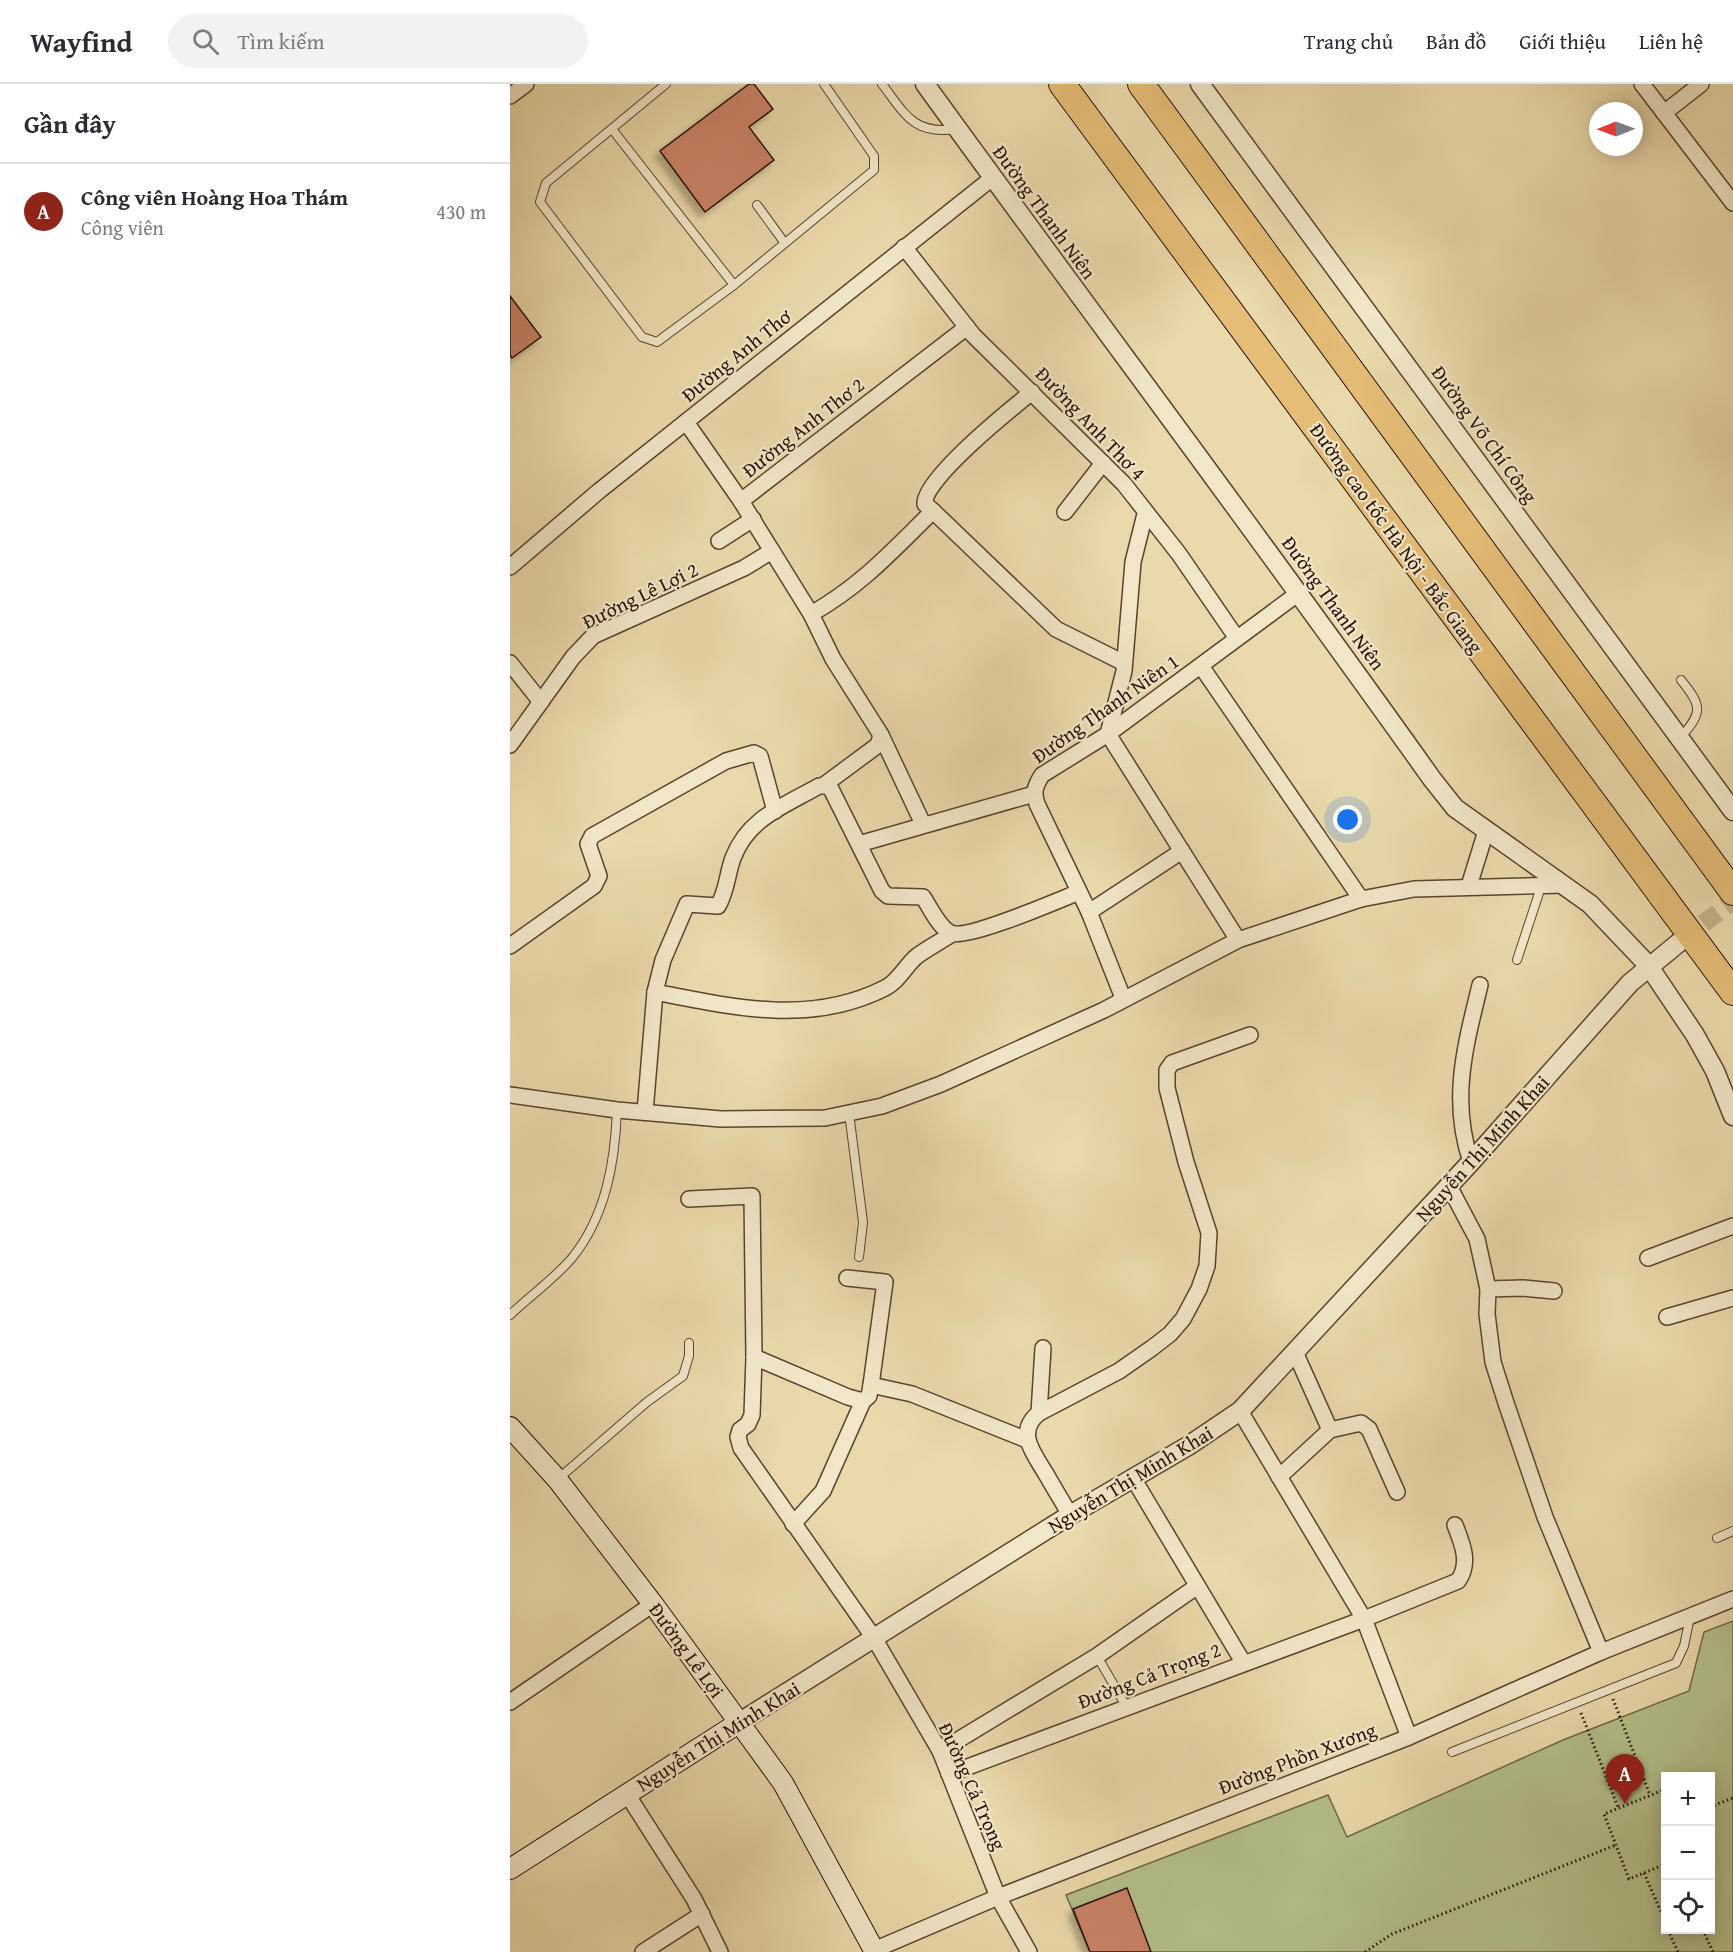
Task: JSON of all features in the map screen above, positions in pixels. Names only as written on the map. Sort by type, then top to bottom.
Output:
[{"type":"highway","name":"Đường cao tốc Hà Nội - Bắc Giang","points":[[1062,84],[1733,992]]},
{"type":"highway","points":[[1141,84],[1733,892]]},
{"type":"main road","name":"Đường Lê Lợi","points":[[510,1427],[557,1479],[653,1604],[783,1783],[874,1951]]},
{"type":"main road","name":"Nguyễn Thị Minh Khai","points":[[510,1869],[740,1722]]},
{"type":"street","points":[[510,96],[526,84]]},
{"type":"street","name":"Đường Thanh Niên","points":[[925,84],[992,179],[1300,592],[1432,779],[1455,808],[1590,904],[1648,965],[1700,1044],[1715,1071],[1733,1116]]},
{"type":"street","name":"Đường Võ Chí Công","points":[[1200,84],[1733,811]]},
{"type":"street","points":[[1642,84],[1733,203]]},
{"type":"street","points":[[1664,112],[1701,84]]},
{"type":"street","name":"Đường Anh Thơ","points":[[510,567],[686,422],[992,179]]},
{"type":"street","name":"Đường Anh Thơ 4","points":[[904,248],[967,327],[1124,484],[1145,514],[1179,554],[1236,638]]},
{"type":"street","name":"Đường Anh Thơ 2","points":[[686,422],[741,501],[967,327]]},
{"type":"street","points":[[1032,392],[969,444],[928,492],[925,504],[1056,629],[1124,663]]},
{"type":"street","points":[[1065,512],[1103,463]]},
{"type":"street","points":[[741,501],[811,614],[843,677],[881,735],[923,824]]},
{"type":"street","points":[[811,614],[868,577],[933,511]]},
{"type":"street","points":[[1145,514],[1133,562],[1124,663],[1108,734],[1238,940]]},
{"type":"street","points":[[719,541],[753,519]]},
{"type":"street","name":"Đường Lê Lợi 2","points":[[510,745],[573,657],[594,636],[744,568],[772,551]]},
{"type":"street","name":"Đường Thanh Niên 1","points":[[1123,998],[1089,912],[1034,794],[1035,785],[1042,775],[1108,734],[1300,592]]},
{"type":"street","points":[[510,663],[541,702]]},
{"type":"street","points":[[1202,666],[1361,899]]},
{"type":"street","points":[[645,1112],[655,992],[663,960],[687,904],[718,906],[724,896],[733,859],[740,842],[759,819],[824,785],[878,745],[881,735]]},
{"type":"street","points":[[510,946],[594,886],[599,876],[588,844],[592,836],[726,761],[754,753],[760,756],[775,811]]},
{"type":"street","points":[[824,785],[831,789],[882,891],[888,896],[923,897],[944,927],[952,934]]},
{"type":"street","points":[[859,844],[1034,794]]},
{"type":"street","points":[[1469,886],[1486,831]]},
{"type":"street","points":[[1089,912],[1182,851]]},
{"type":"street","points":[[510,1095],[617,1110],[721,1119],[825,1118],[882,1106],[941,1084],[1104,1010],[1123,998],[1238,940],[1361,899],[1414,889],[1563,885]]},
{"type":"street","points":[[655,992],[751,1010],[794,1011],[847,1001],[887,988],[916,957],[952,934],[963,934],[1000,923],[1079,892]]},
{"type":"street","name":"Nguyễn Thị Minh Khai","points":[[740,1722],[1070,1515],[1188,1446],[1239,1411],[1472,1162],[1648,965],[1682,940]]},
{"type":"street","points":[[1472,1162],[1463,1138],[1460,1075],[1480,985]]},
{"type":"street","points":[[1070,1515],[1027,1440],[1028,1428],[1032,1419],[1039,1413],[1119,1371],[1170,1334],[1183,1319],[1208,1266],[1209,1233],[1186,1162],[1167,1088],[1167,1070],[1172,1063],[1250,1035]]},
{"type":"street","points":[[1449,1186],[1473,1230],[1488,1289],[1487,1314],[1493,1362],[1545,1517],[1601,1652]]},
{"type":"street","points":[[688,1199],[752,1196],[754,1357],[864,1401]]},
{"type":"street","points":[[1648,1258],[1733,1226]]},
{"type":"street","points":[[793,1524],[823,1491],[864,1401],[869,1396],[885,1282],[847,1278]]},
{"type":"street","points":[[1488,1289],[1523,1288],[1554,1291]]},
{"type":"street","points":[[1667,1317],[1733,1299]]},
{"type":"street","points":[[1039,1413],[1044,1348]]},
{"type":"street","points":[[1295,1352],[1330,1430]]},
{"type":"street","name":"Đường Cả Trọng","points":[[754,1357],[752,1415],[748,1424],[740,1430],[738,1437],[748,1462],[874,1638],[940,1751],[998,1897],[1029,1952]]},
{"type":"street","points":[[871,1385],[912,1394],[1027,1440]]},
{"type":"street","points":[[1239,1411],[1364,1619],[1409,1737]]},
{"type":"street","points":[[1279,1477],[1330,1430],[1361,1424],[1369,1430],[1397,1492]]},
{"type":"street","points":[[1133,1478],[1196,1587],[1243,1662]]},
{"type":"street","name":"Đường Cả Trọng 2","points":[[949,1774],[1243,1662],[1364,1619],[1458,1581],[1463,1574],[1466,1561],[1464,1547],[1455,1525]]},
{"type":"street","points":[[940,1751],[1097,1656],[1196,1587]]},
{"type":"street","name":"Đường Phồn Xương","points":[[874,1951],[998,1897],[1409,1737],[1601,1652],[1733,1599]]},
{"type":"street","points":[[510,1702],[653,1604]]},
{"type":"street","points":[[627,1794],[702,1914],[720,1952]]},
{"type":"street","points":[[643,1952],[702,1914]]},
{"type":"lane","points":[[666,84],[546,183],[540,202],[642,337],[657,342],[734,285],[874,170],[874,156],[870,149],[824,84]]},
{"type":"lane","points":[[882,84],[912,123],[928,130],[957,129]]},
{"type":"lane","points":[[612,129],[734,285]]},
{"type":"lane","points":[[757,205],[784,242]]},
{"type":"lane","points":[[1681,738],[1693,723],[1698,706],[1696,698],[1682,680]]},
{"type":"lane","points":[[1517,960],[1541,887]]},
{"type":"lane","points":[[510,1315],[570,1260],[592,1230],[616,1153],[617,1110]]},
{"type":"lane","points":[[849,1113],[863,1222],[859,1257]]},
{"type":"lane","points":[[557,1479],[647,1402],[683,1376],[689,1356],[689,1343]]},
{"type":"lane","points":[[1717,1538],[1733,1531]]},
{"type":"lane","points":[[1452,1752],[1676,1663],[1684,1646],[1690,1615]]},
{"type":"lane","points":[[1097,1656],[1126,1706]]},
{"type":"path","points":[[1609,1690],[1650,1795]]},
{"type":"path","points":[[1577,1703],[1619,1808]]},
{"type":"path","points":[[1661,1791],[1604,1814],[1629,1879],[1661,1866]]},
{"type":"path","points":[[1715,1806],[1733,1798]]},
{"type":"path","points":[[1365,1952],[1392,1934],[1616,1845]]},
{"type":"path","points":[[1644,1873],[1661,1913]]},
{"type":"path","points":[[1670,1934],[1678,1952]]},
{"type":"path","points":[[1705,1934],[1713,1952]]},
{"type":"green space","points":[[1733,1621],[1733,1952],[1090,1952],[1066,1895],[1328,1795],[1347,1837],[1563,1740],[1689,1691],[1704,1632]]},
{"type":"building","points":[[749,84],[754,84],[773,109],[749,127],[774,160],[705,212],[660,151]]},
{"type":"building","points":[[510,296],[541,337],[512,358],[510,355]]},
{"type":"building","points":[[1127,1888],[1151,1952],[1090,1952],[1073,1909]]},
{"type":"tunnel","points":[[1682,940],[1733,901]]},
{"type":"place","name":"Công viên Hoàng Hoa Thám","points":[[1625,1804]]}]
